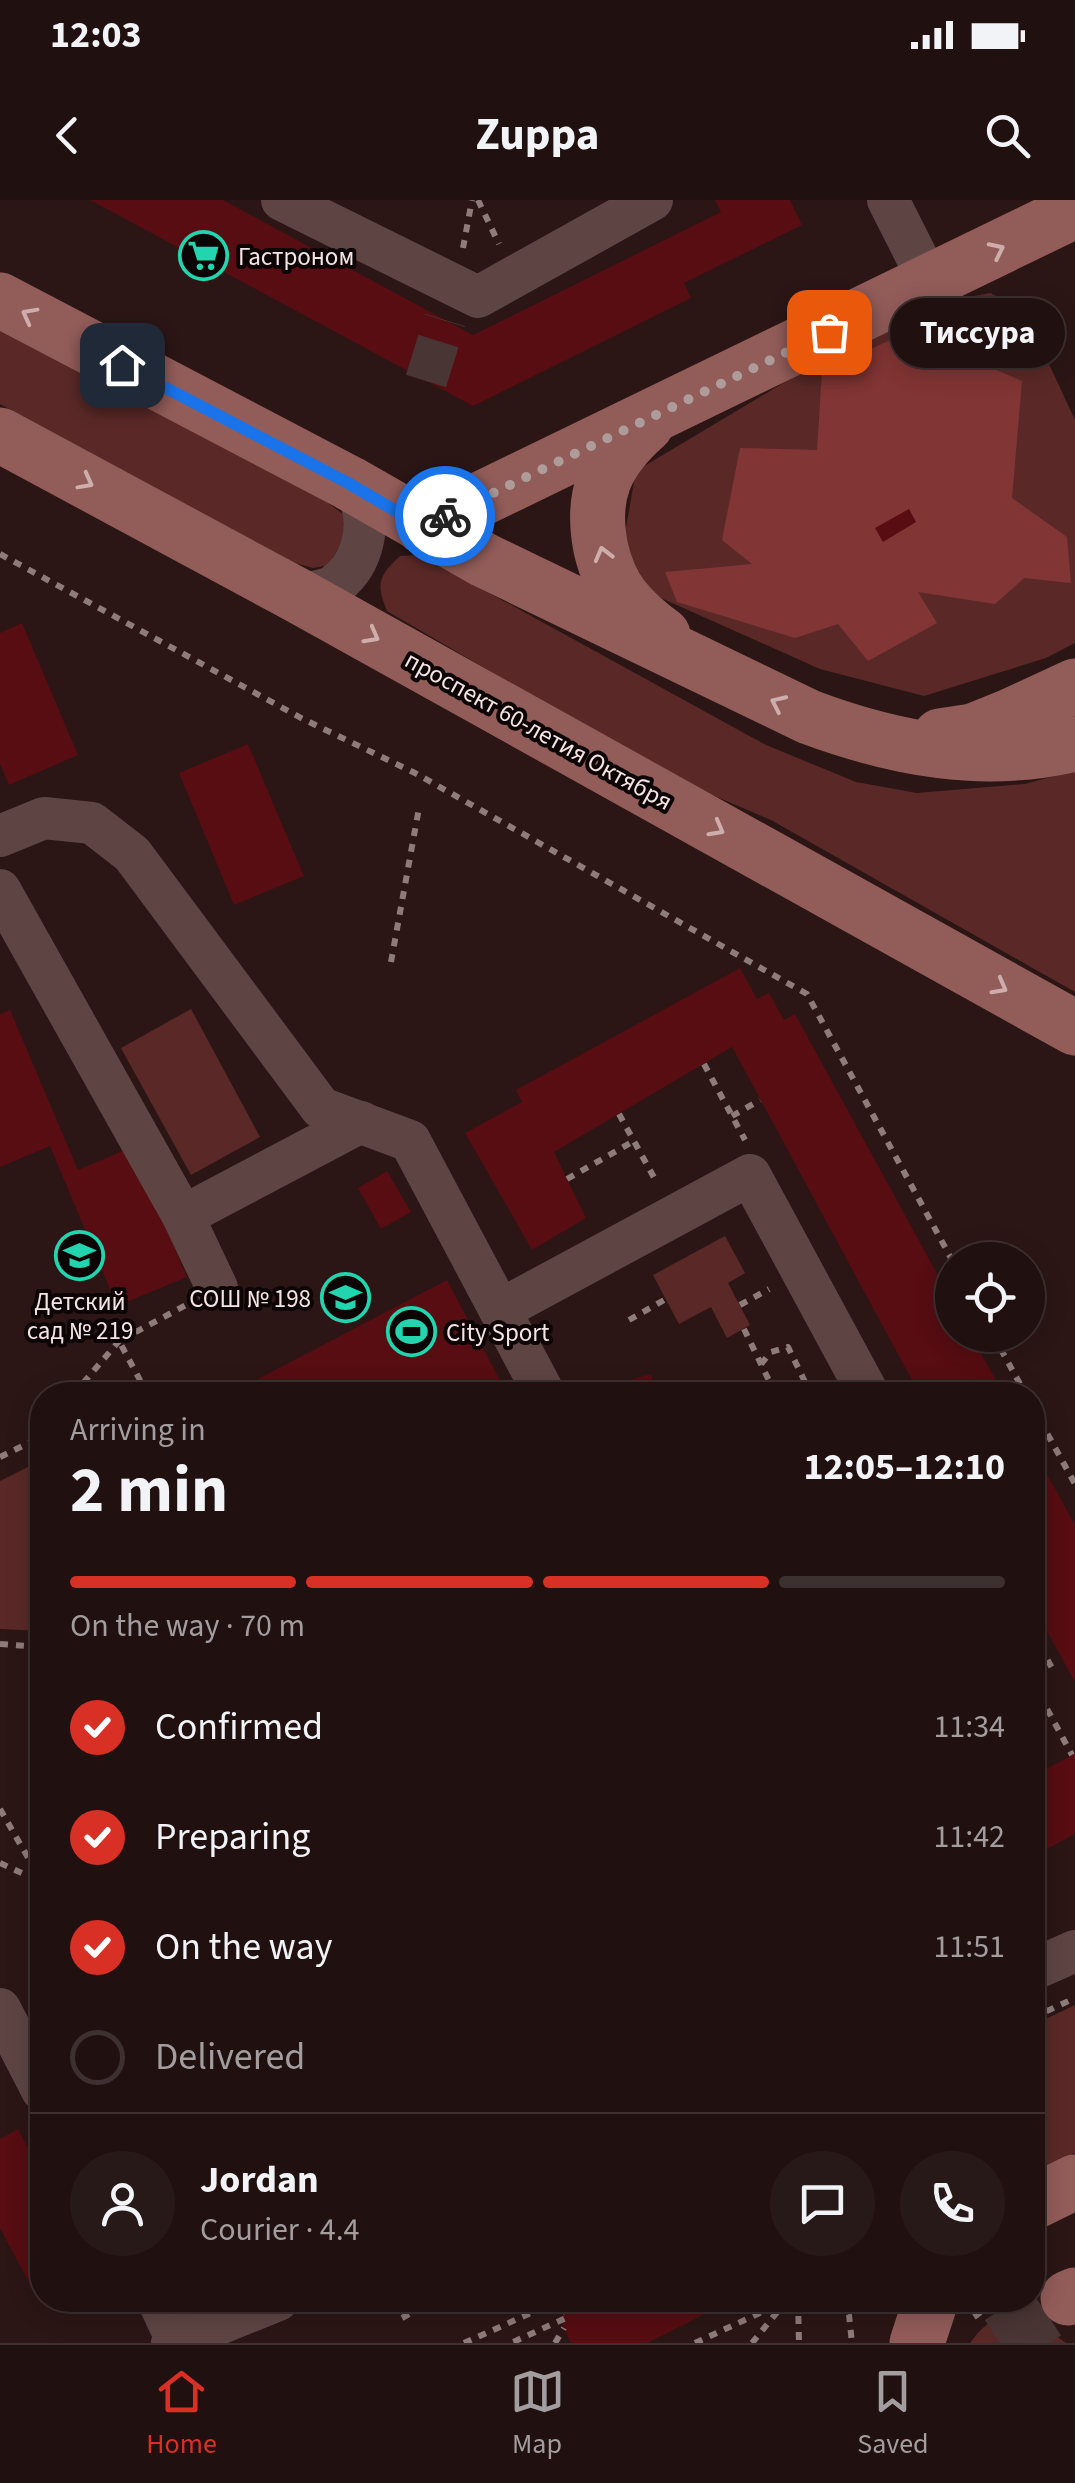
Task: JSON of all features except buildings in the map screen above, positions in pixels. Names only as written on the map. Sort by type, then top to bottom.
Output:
[{"type":"main road","points":[[423,527],[1065,219]]},
{"type":"main road","points":[[0,300],[348,483],[484,560],[842,730],[948,754],[1000,755],[1075,744]]},
{"type":"main road","points":[[659,413],[632,438],[612,464],[599,491],[596,526],[604,564],[620,595],[643,620],[716,672]]},
{"type":"main road","name":"проспект 60-летия Октября","points":[[0,436],[295,594],[1075,1028]]},
{"type":"main road","points":[[842,730],[928,738],[974,730],[1075,686]]},
{"type":"main road","points":[[1045,2196],[1075,2182]]},
{"type":"main road","points":[[917,2343],[927,2312]]},
{"type":"street","points":[[282,200],[478,297],[652,200]]},
{"type":"street","points":[[888,200],[930,283]]},
{"type":"street","points":[[295,594],[314,593],[334,585],[351,569],[363,546],[366,522],[360,498],[348,483]]},
{"type":"street","points":[[0,836],[44,818],[92,823],[132,854],[321,1108],[410,1140],[538,1382]]},
{"type":"street","points":[[0,890],[183,1216],[217,1288]]},
{"type":"street","points":[[183,1216],[360,1122]]},
{"type":"street","points":[[500,1310],[750,1175],[862,1382]]},
{"type":"street","points":[[1045,1964],[1075,1951]]},
{"type":"street","points":[[0,2009],[30,2067]]},
{"type":"street","points":[[163,2312],[174,2342],[248,2312]]},
{"type":"path","points":[[456,285],[475,200]]},
{"type":"path","points":[[475,200],[514,277]]},
{"type":"path","points":[[0,554],[303,719],[416,773],[807,994],[942,1242]]},
{"type":"path","points":[[392,962],[419,808]]},
{"type":"path","points":[[704,1064],[752,1152]]},
{"type":"path","points":[[732,1116],[760,1100]]},
{"type":"path","points":[[619,1114],[658,1185]]},
{"type":"path","points":[[567,1178],[634,1141]]},
{"type":"path","points":[[84,1382],[119,1342],[217,1288]]},
{"type":"path","points":[[629,1320],[666,1300]]},
{"type":"path","points":[[744,1329],[770,1382]]},
{"type":"path","points":[[119,1342],[141,1382]]},
{"type":"path","points":[[761,1364],[771,1352],[788,1347],[805,1382]]},
{"type":"path","points":[[1003,1352],[1019,1382]]},
{"type":"path","points":[[1045,1430],[1075,1484]]},
{"type":"path","points":[[0,1458],[30,1443]]},
{"type":"path","points":[[0,1644],[30,1646]]},
{"type":"path","points":[[1045,1704],[1072,1755]]},
{"type":"path","points":[[0,1809],[30,1861]]},
{"type":"path","points":[[0,1863],[30,1877]]},
{"type":"path","points":[[1045,2012],[1075,1998]]},
{"type":"path","points":[[402,2318],[413,2312]]},
{"type":"path","points":[[464,2343],[533,2312]]},
{"type":"path","points":[[511,2343],[568,2317],[566,2312]]},
{"type":"path","points":[[695,2343],[761,2312]]},
{"type":"path","points":[[752,2343],[777,2312]]},
{"type":"path","points":[[798,2312],[799,2343]]},
{"type":"path","points":[[848,2312],[852,2343]]},
{"type":"path","points":[[555,2343],[564,2328]]},
{"type":"shaded area","points":[[990,293],[1023,308],[1075,420],[1075,643],[1046,658],[924,696],[820,669],[652,594],[622,550],[636,471],[909,308]]},
{"type":"shaded area","points":[[0,326],[327,502],[344,515],[347,533],[329,565],[313,568],[295,563],[0,404]]},
{"type":"shaded area","points":[[908,332],[1022,381],[1012,498],[1067,537],[1071,583],[1024,578],[995,604],[918,592],[937,623],[868,661],[838,624],[795,638],[677,602],[665,572],[752,564],[722,540],[740,448],[817,450],[822,371]]},
{"type":"shaded area","points":[[420,555],[766,745],[856,782],[917,793],[1025,784],[1075,770],[1075,992],[771,820],[677,780],[387,611],[380,587],[383,575],[400,556]]},
{"type":"shaded area","points":[[191,1009],[260,1137],[191,1175],[121,1048]]},
{"type":"shaded area","points":[[725,1236],[745,1273],[728,1283],[750,1325],[727,1338],[711,1307],[679,1324],[653,1275]]},
{"type":"shaded area","points":[[30,1466],[30,1630],[0,1629],[0,1481]]},
{"type":"shaded area","points":[[1075,2005],[1075,2153],[1045,2167],[1045,2019]]},
{"type":"shaded area","points":[[1016,2315],[1032,2319],[1066,2343],[970,2343],[989,2323]]},
{"type":"tunnel","points":[[426,381],[445,320]]},
{"type":"tunnel","points":[[1000,2343],[1068,2298]]},
{"type":"way so far","points":[[445,516],[829,332]]},
{"type":"place","name":"Гастроном","points":[[203,256]]},
{"type":"place","name":"Тиссура","points":[[829,332]]},
{"type":"place","name":"Детский сад № 219","points":[[80,1255]]},
{"type":"place","name":"СОШ № 198","points":[[346,1298]]},
{"type":"place","name":"City Sport","points":[[411,1332]]},
{"type":"route","points":[[122,365],[348,483],[423,527],[445,516]]}]
